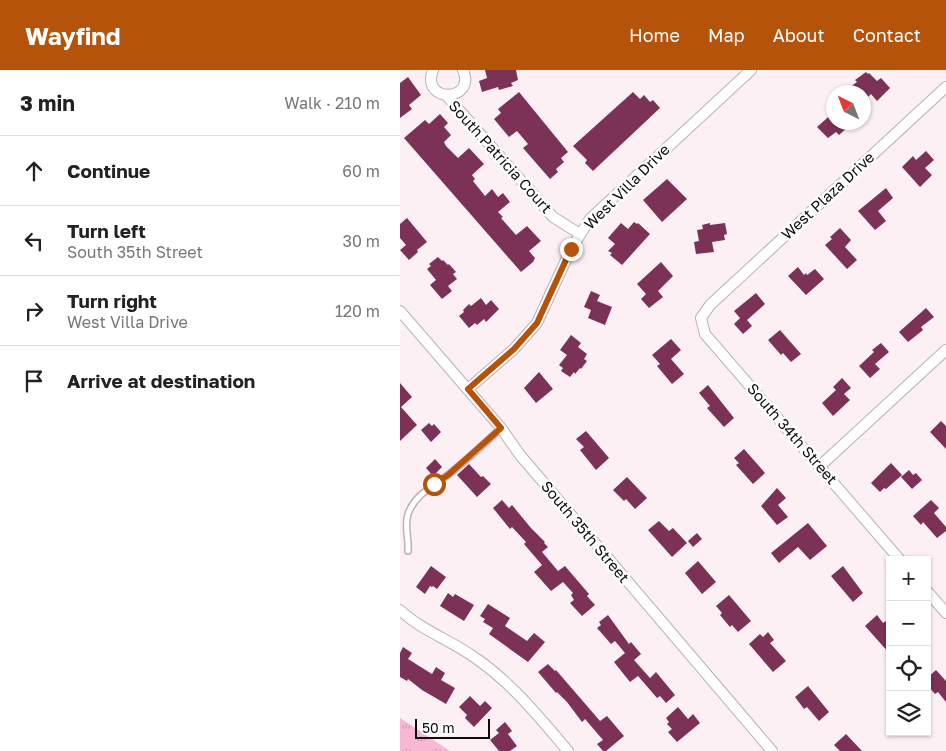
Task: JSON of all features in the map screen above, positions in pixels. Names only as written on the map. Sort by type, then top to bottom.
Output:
[{"type":"street","name":"South Patricia Court","points":[[433,70],[431,75],[433,86],[440,94],[446,95],[457,93],[461,90],[465,79],[463,70]]},
{"type":"street","name":"West Villa Drive","points":[[468,389],[514,349],[537,323],[571,249],[590,219],[751,70]]},
{"type":"street","name":"West Plaza Drive","points":[[710,305],[946,87]]},
{"type":"street","name":"South Patricia Court","points":[[446,95],[553,217],[580,234]]},
{"type":"street","name":"South 34th Street","points":[[710,305],[701,318],[705,334],[897,556]]},
{"type":"street","name":"South 35th Street","points":[[400,311],[501,428],[520,455],[772,751]]},
{"type":"street","points":[[820,466],[946,350]]},
{"type":"street","points":[[931,596],[946,613]]},
{"type":"street","points":[[400,610],[432,633],[474,656],[503,679],[568,751]]},
{"type":"lane","points":[[408,551],[406,527],[408,516],[423,492],[448,475],[501,428]]},
{"type":"green space","points":[[400,718],[450,751],[400,751]]},
{"type":"building","points":[[485,70],[516,70],[518,80],[511,83],[513,86],[499,90],[498,87],[482,92],[479,81],[487,78]]},
{"type":"building","points":[[866,72],[877,81],[881,78],[890,88],[877,101],[871,94],[871,85],[853,85],[857,82],[855,80]]},
{"type":"building","points":[[408,77],[421,95],[409,105],[412,109],[400,118],[400,83]]},
{"type":"building","points":[[519,92],[568,152],[561,158],[564,162],[556,169],[558,172],[550,179],[523,148],[528,144],[517,131],[509,137],[494,119],[501,113],[498,109]]},
{"type":"building","points":[[633,92],[640,99],[644,95],[650,102],[653,100],[660,108],[593,171],[585,163],[587,160],[573,146]]},
{"type":"building","points":[[440,114],[448,123],[444,127],[451,135],[444,142],[446,146],[458,158],[469,148],[484,164],[472,175],[475,179],[473,181],[485,196],[492,189],[498,197],[503,193],[510,202],[498,212],[503,217],[501,218],[516,235],[527,226],[541,241],[529,251],[535,258],[533,262],[521,272],[404,138],[425,120],[429,124]]},
{"type":"building","points":[[826,119],[826,130],[845,130],[839,135],[836,132],[828,138],[817,127]]},
{"type":"building","points":[[926,151],[934,160],[925,168],[932,175],[920,187],[902,167],[913,156],[916,160]]},
{"type":"building","points":[[667,179],[687,199],[662,222],[643,200]]},
{"type":"building","points":[[886,188],[893,198],[878,211],[886,221],[875,230],[858,211]]},
{"type":"building","points":[[407,218],[427,242],[409,260],[400,250],[406,245],[400,238],[400,224]]},
{"type":"building","points":[[634,222],[638,223],[650,234],[622,265],[610,255],[612,253],[608,251],[615,244],[608,238],[621,223],[628,229]]},
{"type":"building","points":[[710,223],[710,225],[725,223],[727,234],[724,235],[725,240],[712,242],[714,252],[696,254],[694,242],[699,241],[697,230],[703,229],[702,225]]},
{"type":"building","points":[[840,228],[851,240],[845,247],[857,260],[847,269],[825,245],[832,239],[830,237]]},
{"type":"building","points":[[438,257],[449,264],[456,272],[453,274],[457,279],[448,286],[452,291],[442,299],[430,285],[436,280],[427,269],[431,266],[429,264]]},
{"type":"building","points":[[661,262],[673,276],[658,291],[663,297],[649,308],[641,299],[646,294],[637,284]]},
{"type":"building","points":[[798,267],[804,275],[815,269],[824,279],[806,295],[788,276]]},
{"type":"building","points":[[591,291],[600,295],[597,301],[612,307],[605,325],[588,318],[591,310],[584,307]]},
{"type":"building","points":[[756,293],[765,304],[747,320],[752,326],[743,334],[734,324],[740,318],[734,311]]},
{"type":"building","points":[[481,298],[486,305],[491,300],[499,309],[486,322],[484,319],[477,325],[475,323],[469,328],[459,316],[469,304],[471,306]]},
{"type":"building","points":[[926,308],[934,317],[921,327],[923,330],[908,342],[899,332]]},
{"type":"building","points":[[780,330],[801,354],[791,362],[783,353],[781,355],[768,340]]},
{"type":"building","points":[[571,335],[581,343],[578,347],[587,354],[584,359],[587,361],[581,369],[575,374],[574,372],[570,377],[561,371],[563,368],[559,365],[567,355],[560,350]]},
{"type":"building","points":[[671,339],[681,350],[671,359],[684,374],[672,384],[657,366],[660,364],[652,355]]},
{"type":"building","points":[[881,343],[889,352],[875,364],[880,369],[870,378],[859,366],[874,352],[872,350]]},
{"type":"building","points":[[539,372],[553,389],[536,403],[524,388]]},
{"type":"building","points":[[842,378],[851,388],[844,394],[850,400],[833,416],[822,403],[836,390],[833,387]]},
{"type":"building","points":[[400,383],[412,397],[401,407],[417,425],[400,441]]},
{"type":"building","points":[[708,385],[734,418],[724,427],[707,408],[710,406],[699,393]]},
{"type":"building","points":[[941,421],[946,426],[946,449],[930,432]]},
{"type":"building","points":[[429,423],[432,426],[434,424],[441,432],[431,442],[421,430]]},
{"type":"building","points":[[586,431],[609,458],[596,470],[580,450],[584,447],[576,439]]},
{"type":"building","points":[[744,449],[765,473],[753,484],[736,465],[739,463],[734,458]]},
{"type":"building","points":[[435,459],[442,467],[433,476],[426,468]]},
{"type":"building","points":[[891,463],[902,475],[880,492],[871,483]]},
{"type":"building","points":[[469,464],[481,477],[483,476],[491,484],[477,497],[457,475]]},
{"type":"building","points":[[909,470],[913,475],[916,473],[922,480],[912,489],[901,477]]},
{"type":"building","points":[[627,477],[647,498],[635,509],[626,499],[624,501],[613,490]]},
{"type":"building","points":[[777,488],[786,498],[778,505],[788,517],[777,525],[761,506]]},
{"type":"building","points":[[502,500],[509,508],[512,505],[545,542],[548,547],[542,552],[558,571],[565,566],[589,594],[587,596],[595,605],[582,616],[570,603],[574,600],[571,595],[573,593],[563,582],[551,591],[534,572],[542,565],[524,544],[526,542],[512,527],[510,529],[493,508]]},
{"type":"building","points":[[931,500],[939,508],[934,513],[946,527],[946,531],[937,538],[923,522],[921,525],[913,516]]},
{"type":"building","points":[[659,521],[669,531],[673,528],[687,543],[672,557],[648,530]]},
{"type":"building","points":[[808,523],[827,546],[810,560],[798,547],[779,563],[771,553]]},
{"type":"building","points":[[697,533],[702,539],[693,547],[688,541]]},
{"type":"building","points":[[698,561],[716,582],[702,594],[685,573]]},
{"type":"building","points":[[431,566],[446,577],[437,589],[430,586],[425,594],[416,587]]},
{"type":"building","points":[[843,566],[863,593],[853,602],[831,576]]},
{"type":"building","points":[[448,593],[453,597],[455,594],[474,605],[464,621],[440,606]]},
{"type":"building","points":[[729,595],[751,621],[738,632],[732,625],[730,627],[720,615],[722,613],[716,606]]},
{"type":"building","points":[[488,604],[510,618],[505,626],[527,641],[534,633],[545,642],[528,662],[489,634],[493,628],[483,622],[485,619],[480,616]]},
{"type":"building","points":[[608,615],[629,644],[631,642],[641,654],[634,660],[650,678],[656,672],[675,695],[666,703],[660,696],[657,698],[638,676],[630,682],[614,662],[625,653],[615,641],[611,644],[597,628],[601,625],[599,622]]},
{"type":"building","points":[[877,615],[883,623],[886,621],[886,650],[865,626]]},
{"type":"building","points":[[768,632],[774,640],[770,643],[786,661],[773,672],[749,644],[760,634],[763,637]]},
{"type":"building","points":[[403,647],[412,653],[408,659],[432,674],[436,667],[445,673],[441,680],[455,688],[446,704],[408,679],[407,681],[400,677],[400,653]]},
{"type":"building","points":[[548,664],[556,670],[600,721],[607,716],[624,736],[606,751],[603,751],[597,744],[603,740],[585,719],[582,722],[567,702],[556,693],[538,672]]},
{"type":"building","points":[[936,670],[946,681],[946,702],[938,692],[935,694],[931,690],[931,674]]},
{"type":"building","points":[[808,686],[829,712],[819,721],[807,707],[804,709],[795,697]]},
{"type":"building","points":[[470,696],[480,706],[485,701],[492,708],[474,727],[465,718],[467,715],[459,707]]},
{"type":"building","points":[[678,707],[688,719],[693,714],[700,723],[677,742],[668,732],[672,729],[667,724],[669,722],[666,718]]},
{"type":"building","points":[[505,722],[512,731],[508,734],[517,746],[510,751],[499,751],[490,740],[499,733],[496,730]]},
{"type":"building","points":[[846,734],[862,751],[840,751],[834,745]]},
{"type":"route","points":[[434,484],[448,475],[501,428],[468,389],[514,349],[537,323],[571,249]]}]
